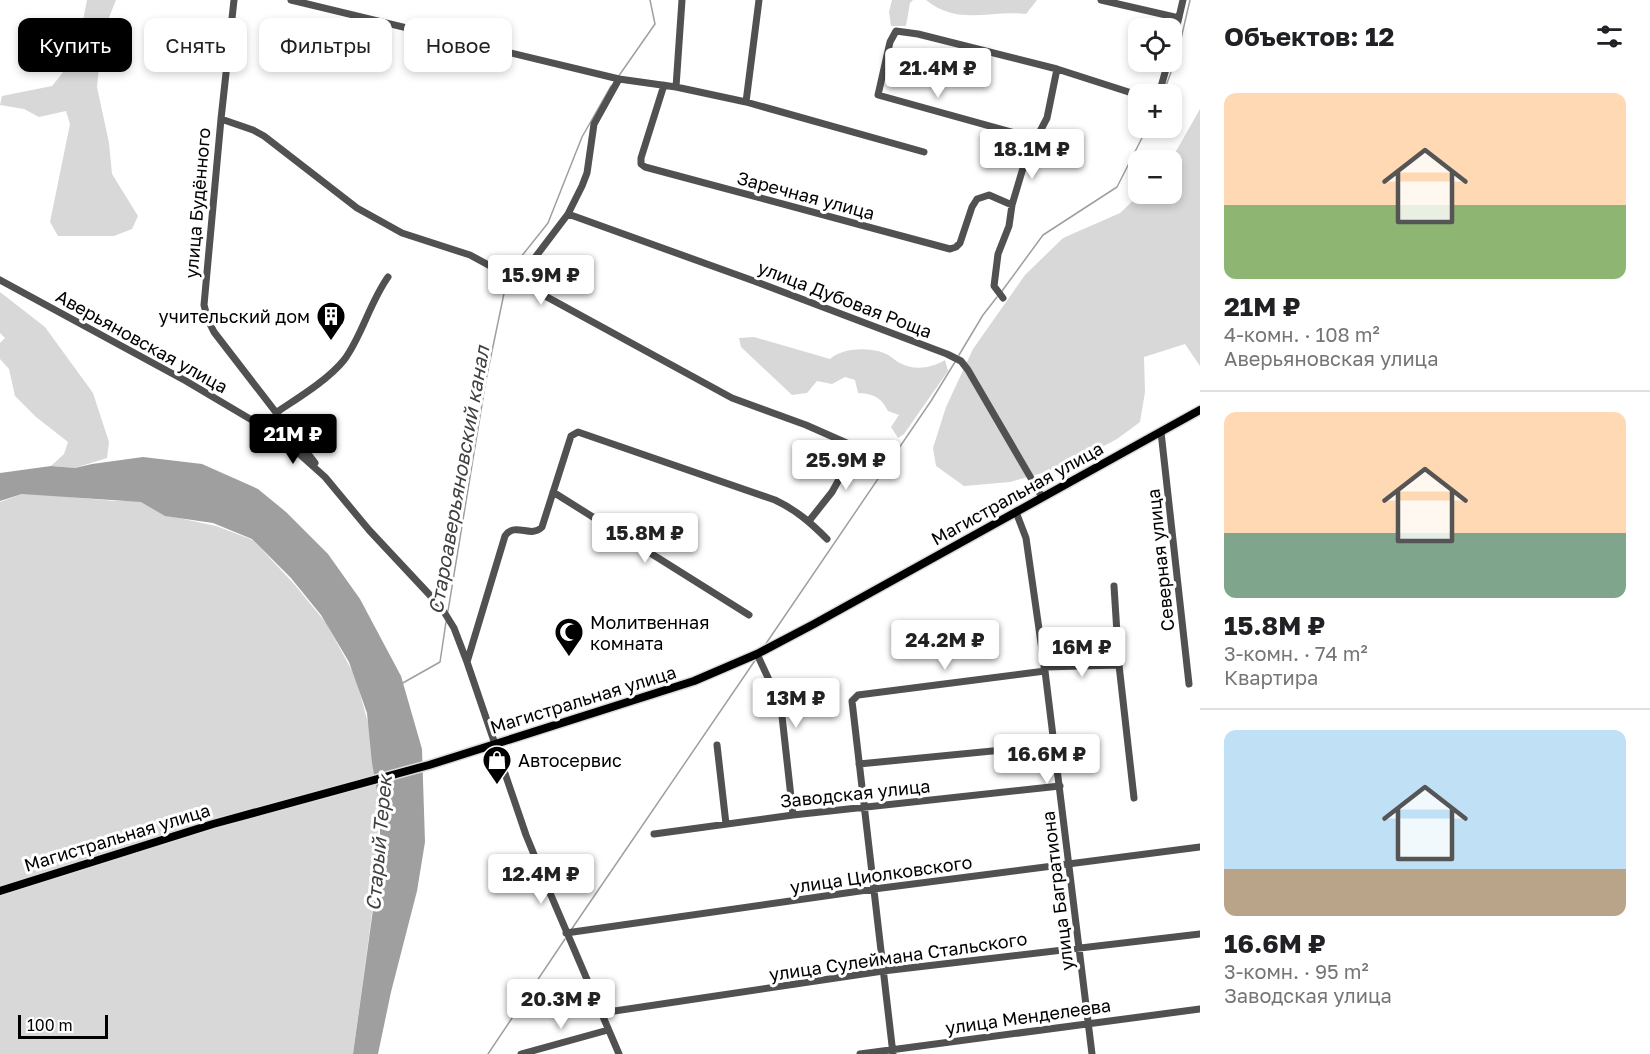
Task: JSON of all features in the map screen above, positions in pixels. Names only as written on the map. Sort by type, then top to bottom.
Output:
[{"type":"main road","name":"Магистральная улица","points":[[0,891],[213,824],[429,765],[694,681],[757,654],[1200,410]]},
{"type":"street","name":"улица Будённого","points":[[234,0],[220,119],[204,305],[207,320],[214,332],[325,477]]},
{"type":"street","points":[[291,0],[619,79],[676,87],[746,102],[924,152]]},
{"type":"street","points":[[676,87],[682,0]]},
{"type":"street","points":[[746,102],[759,0]]},
{"type":"street","points":[[1101,0],[1179,18],[1183,0]]},
{"type":"street","points":[[1036,139],[878,95],[890,42],[896,31],[918,34],[1057,69],[1128,92]]},
{"type":"street","points":[[1003,298],[994,286],[998,254],[1009,226],[1012,205],[1026,158],[1047,118],[1057,69]]},
{"type":"street","points":[[518,279],[568,214],[587,173],[594,124],[619,79]]},
{"type":"street","name":"Заречная улица","points":[[664,85],[641,158],[641,164],[645,167],[950,249],[956,248],[960,243],[977,199],[989,195],[1012,205]]},
{"type":"street","points":[[220,119],[254,130],[264,136],[357,208],[402,233],[470,255],[518,279],[732,398],[806,425],[880,461]]},
{"type":"street","name":"улица Дубовая Роща","points":[[568,214],[754,281],[961,361],[1042,497]]},
{"type":"street","points":[[277,412],[305,394],[344,360],[387,277]]},
{"type":"street","name":"Аверьяновская улица","points":[[0,280],[186,381],[287,443],[325,477],[369,530],[441,607],[454,628],[467,662],[526,835],[619,1054]]},
{"type":"street","points":[[467,662],[505,536],[508,531],[514,529],[538,531],[542,527],[571,436],[578,432],[775,500],[795,509],[827,539]]},
{"type":"street","name":"Северная улица","points":[[1161,432],[1189,684]]},
{"type":"street","points":[[809,521],[842,474],[849,444]]},
{"type":"street","points":[[554,492],[750,615]]},
{"type":"street","name":"улица Багратиона","points":[[1016,512],[1026,538],[1045,669],[1092,1054]]},
{"type":"street","points":[[1114,586],[1119,664],[1134,798]]},
{"type":"street","points":[[757,654],[770,681],[782,716],[793,815]]},
{"type":"street","points":[[893,1052],[852,702],[854,698],[858,695],[1045,669],[1119,664]]},
{"type":"street","points":[[717,745],[726,824]]},
{"type":"street","name":"Заводская улица","points":[[859,764],[1054,745]]},
{"type":"street","name":"Заводская улица","points":[[654,834],[793,815],[1060,786]]},
{"type":"street","name":"улица Циолковского","points":[[566,933],[874,889],[1200,848]]},
{"type":"street","name":"улица Сулеймана Стальского","points":[[601,1013],[883,971],[1200,934]]},
{"type":"street","name":"улица Менделеева","points":[[860,1054],[893,1052],[1089,1022],[1200,1009]]},
{"type":"street","points":[[521,1054],[608,1030]]},
{"type":"shaded area","points":[[87,0],[116,0],[109,18],[83,18]]},
{"type":"shaded area","points":[[892,0],[913,0],[910,3],[906,26],[891,26],[889,12]]},
{"type":"shaded area","points":[[926,0],[1037,0],[1026,14],[962,15],[938,8]]},
{"type":"shaded area","points":[[63,72],[98,72],[97,87],[109,143],[112,174],[138,216],[132,229],[114,236],[58,236],[50,222],[70,124],[66,111],[39,117],[24,109],[0,105],[2,96],[52,86]]},
{"type":"shaded area","points":[[1200,109],[1200,366],[1185,344],[1144,357],[1145,392],[1140,422],[1117,439],[1064,467],[1010,482],[964,486],[936,466],[933,448],[946,407],[973,349],[1025,275],[1063,238],[1120,213],[1129,204],[1182,204],[1182,150],[1177,150]]},
{"type":"shaded area","points":[[0,292],[45,327],[93,393],[109,442],[107,458],[75,468],[51,466],[64,454],[68,442],[36,417],[15,396],[9,369],[0,359],[0,343],[5,338],[0,333]]},
{"type":"shaded area","points":[[754,337],[830,359],[848,351],[863,349],[884,353],[900,363],[917,368],[929,367],[945,360],[948,371],[904,434],[898,438],[891,427],[899,415],[888,411],[883,402],[876,397],[858,393],[855,380],[845,377],[832,384],[817,381],[807,393],[792,395],[741,347],[739,338]]},
{"type":"shaded area","points":[[143,457],[202,464],[258,489],[286,512],[328,554],[360,599],[401,676],[422,749],[425,842],[417,891],[378,1054],[353,1054],[380,853],[380,807],[372,763],[367,713],[349,662],[321,615],[291,578],[252,539],[213,523],[165,516],[141,502],[22,494],[0,501],[0,473],[51,466],[75,468]]},
{"type":"shaded area","points":[[25,493],[141,501],[165,515],[216,526],[253,540],[295,585],[326,623],[355,676],[372,737],[379,804],[376,884],[353,1054],[0,1054],[0,502]]},
{"type":"waterway","name":"Староаверьяновский канал","points":[[618,77],[655,24],[650,0]]},
{"type":"waterway","points":[[1167,84],[1177,56],[1190,0]]},
{"type":"waterway","name":"Староаверьяновский канал","points":[[509,272],[548,223],[582,137],[611,86]]},
{"type":"waterway","points":[[1002,291],[1043,235],[1117,187],[1142,138]]},
{"type":"waterway","name":"Староаверьяновский канал","points":[[448,611],[486,380],[507,279]]},
{"type":"waterway","points":[[959,355],[983,315],[997,297]]},
{"type":"waterway","points":[[765,645],[931,401],[955,362]]},
{"type":"waterway","name":"Староаверьяновский канал","points":[[401,684],[440,662],[446,622]]},
{"type":"waterway","points":[[571,930],[756,659]]},
{"type":"waterway","points":[[488,1054],[565,939]]},
{"type":"place","name":"учительский дом","points":[[331,342]]},
{"type":"place","name":"Молитвенная комната","points":[[569,658]]},
{"type":"place","name":"Автосервис","points":[[497,786]]},
{"type":"water label","name":"Старый Терек","points":[[378,843]]}]
